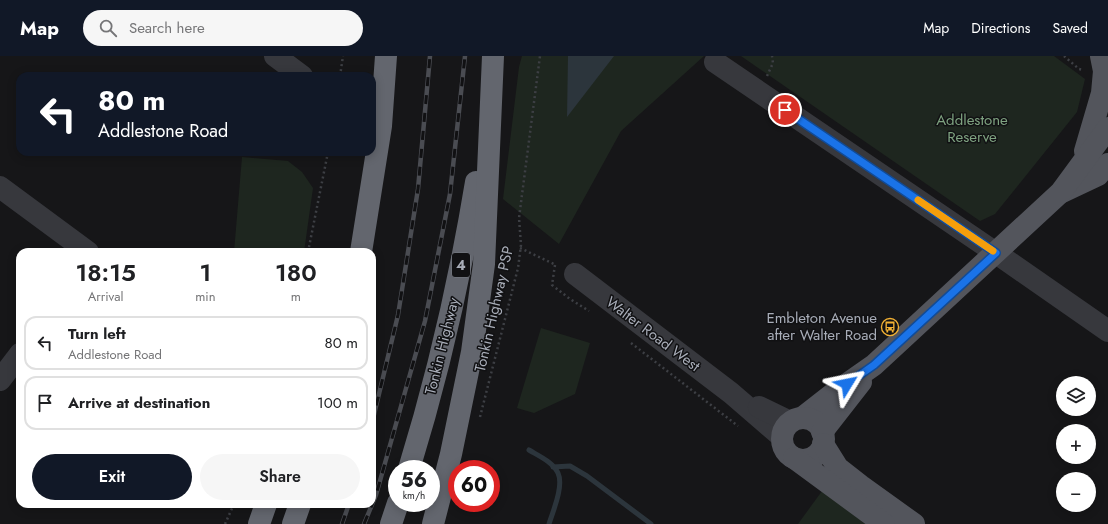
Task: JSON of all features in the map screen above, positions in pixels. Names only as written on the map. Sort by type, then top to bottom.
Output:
[{"type":"highway","points":[[361,247],[374,173],[386,56]]},
{"type":"highway","points":[[433,524],[451,454],[470,359],[484,264],[493,56]]},
{"type":"highway","name":"Tonkin Highway","points":[[412,460],[431,394],[458,278],[479,160],[493,56]]},
{"type":"highway","points":[[259,524],[265,508]]},
{"type":"highway","points":[[293,524],[299,508]]},
{"type":"highway","points":[[391,524],[395,512]]},
{"type":"main road","points":[[1081,163],[1102,93],[1104,71],[1101,56]]},
{"type":"main road","points":[[884,524],[790,455],[783,447],[791,426],[874,365],[1061,192],[1108,128]]},
{"type":"main road","points":[[1061,192],[1098,175],[1108,164]]},
{"type":"main road","points":[[794,458],[802,460],[808,459],[815,456],[820,451],[823,438],[874,365]]},
{"type":"main road","points":[[791,426],[808,419],[815,422],[819,426],[823,438],[838,468],[914,524]]},
{"type":"street","points":[[275,56],[297,72]]},
{"type":"street","points":[[715,62],[1108,331]]},
{"type":"street","points":[[0,187],[83,248]]},
{"type":"street","name":"Walter Road West","points":[[575,274],[731,393],[791,426]]},
{"type":"street","points":[[0,380],[16,359]]},
{"type":"path","points":[[341,72],[343,56]]},
{"type":"path","name":"Tonkin Highway PSP","points":[[478,423],[518,268],[520,248],[519,218],[540,56]]},
{"type":"path","points":[[309,248],[327,156]]},
{"type":"path","points":[[520,248],[575,274]]},
{"type":"path","points":[[555,265],[552,285],[570,299],[595,314]]},
{"type":"path","points":[[626,339],[742,430]]},
{"type":"path","points":[[225,524],[232,508]]},
{"type":"green space","points":[[522,56],[704,56],[621,131],[559,244],[503,199],[519,67]]},
{"type":"green space","name":"Addlestone Reserve","points":[[741,56],[1054,56],[1085,79],[1077,112],[995,214],[980,221]]},
{"type":"green space","points":[[242,157],[288,161],[302,172],[313,188],[305,248],[234,248]]},
{"type":"green space","points":[[541,328],[590,343],[575,394],[534,413],[517,408]]},
{"type":"green space","points":[[825,487],[874,524],[798,524]]},
{"type":"shaded area","points":[[568,56],[614,56],[567,117]]},
{"type":"waterway","points":[[529,450],[553,466],[560,478],[559,491],[549,524]]},
{"type":"waterway","points":[[553,467],[570,466],[587,476],[651,524]]},
{"type":"railway","points":[[376,406],[398,315],[418,189],[430,56]]},
{"type":"railway","points":[[376,495],[425,321],[450,194],[465,56]]},
{"type":"railway","points":[[342,524],[348,508]]},
{"type":"railway","points":[[364,524],[371,508]]},
{"type":"slow traffic","points":[[918,200],[993,251]]},
{"type":"place","name":"Embleton Avenue after Walter Road","points":[[890,327]]},
{"type":"route","points":[[785,110],[996,253],[874,365],[847,384]]}]
